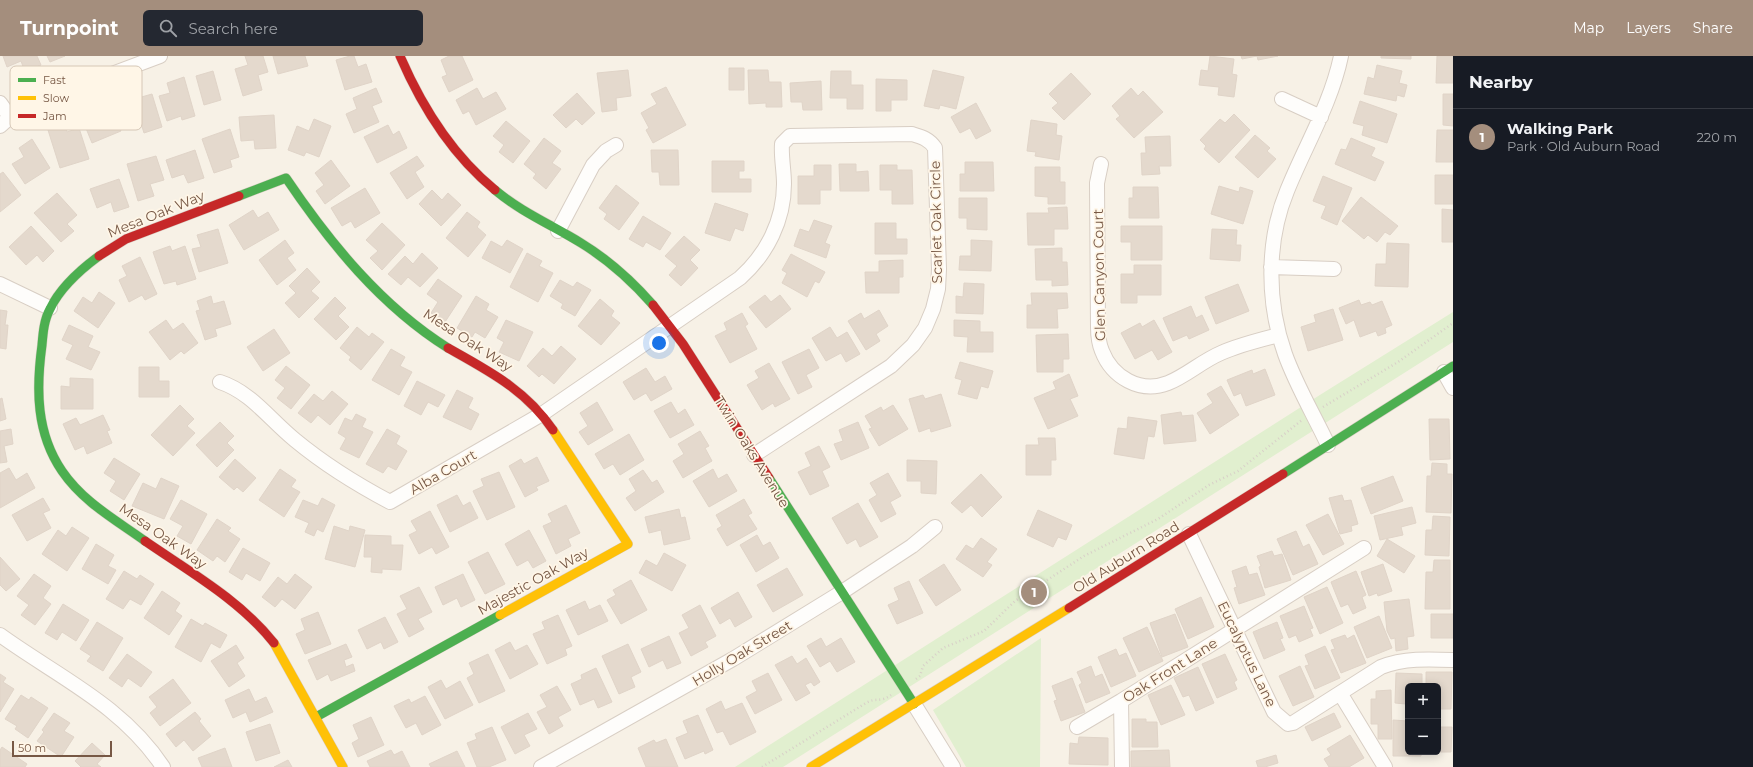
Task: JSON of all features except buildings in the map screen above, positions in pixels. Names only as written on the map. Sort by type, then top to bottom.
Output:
[{"type":"street","points":[[133,66],[160,56]]},
{"type":"street","name":"Twin Oaks Avenue","points":[[400,56],[430,119],[465,163],[502,196],[529,215],[590,248],[625,276],[646,296],[671,327],[684,344],[914,704]]},
{"type":"street","points":[[1328,445],[1290,366],[1279,335],[1272,300],[1272,267],[1275,235],[1280,209],[1286,192],[1331,94],[1341,56]]},
{"type":"street","points":[[1282,99],[1321,117]]},
{"type":"street","points":[[0,103],[5,121]]},
{"type":"street","name":"Scarlet Oak Circle","points":[[671,327],[740,278],[748,271],[768,245],[777,225],[782,205],[784,183],[782,144],[790,136],[912,134],[924,137],[931,142],[935,148],[939,269],[938,289],[933,309],[925,328],[913,345],[891,366],[754,455]]},
{"type":"street","points":[[558,230],[599,157],[616,145]]},
{"type":"street","name":"Glen Canyon Court","points":[[1100,164],[1097,192],[1098,327],[1101,349],[1105,358],[1122,379],[1142,386],[1163,385],[1177,379],[1198,365],[1221,353],[1254,340],[1279,335]]},
{"type":"street","name":"Mesa Oak Way","points":[[343,767],[285,660],[274,642],[253,619],[238,606],[92,504],[77,491],[64,476],[46,441],[40,422],[38,402],[39,364],[42,338],[50,308],[73,278],[89,262],[126,238],[286,178],[327,237],[376,291],[433,337],[463,357],[509,383],[525,395],[542,414]]},
{"type":"street","points":[[1272,267],[1334,269]]},
{"type":"street","points":[[0,284],[50,308]]},
{"type":"street","name":"Alba Court","points":[[220,382],[234,387],[247,395],[292,438],[328,466],[366,490],[390,502],[542,414],[671,327]]},
{"type":"street","points":[[1448,369],[1453,388]]},
{"type":"street","name":"Old Auburn Road","points":[[810,767],[1189,534],[1448,369]]},
{"type":"street","name":"Majestic Oak Way","points":[[316,717],[628,544],[542,414]]},
{"type":"street","name":"Holly Oak Street","points":[[541,767],[733,659],[842,592],[912,546],[935,527]]},
{"type":"street","name":"Eucalyptus Lane","points":[[1189,534],[1274,712],[1288,724],[1293,723],[1340,693]]},
{"type":"street","name":"Oak Front Lane","points":[[1077,727],[1236,630],[1364,548]]},
{"type":"street","points":[[0,635],[92,694],[138,735],[163,767]]},
{"type":"street","points":[[1385,767],[1340,693],[1388,664],[1413,660],[1453,660]]},
{"type":"street","points":[[1121,701],[1122,767]]},
{"type":"street","points":[[914,704],[953,767]]},
{"type":"path","points":[[762,767],[870,700],[883,700],[903,688],[920,676],[923,666],[943,648],[984,630],[1015,601],[1084,556],[1158,519],[1209,485],[1238,471],[1294,426],[1398,362],[1453,323]]},
{"type":"green space","points":[[1453,312],[1453,342],[783,767],[735,767],[1323,393]]},
{"type":"green space","points":[[1041,638],[1040,767],[966,767],[933,710]]},
{"type":"traffic: fast","points":[[239,196],[286,178],[320,226],[358,272],[401,313],[448,348]]},
{"type":"traffic: fast","points":[[495,190],[515,205],[601,256],[628,279],[653,305]]},
{"type":"traffic: fast","points":[[99,256],[78,273],[59,294],[46,318],[40,361],[40,410],[47,441],[53,456],[70,482],[100,510],[145,541]]},
{"type":"traffic: fast","points":[[1283,474],[1453,366]]},
{"type":"traffic: fast","points":[[769,478],[914,704]]},
{"type":"traffic: fast","points":[[316,717],[500,615]]},
{"type":"traffic: slow","points":[[500,615],[628,544],[553,430]]},
{"type":"traffic: slow","points":[[811,767],[1069,608]]},
{"type":"traffic: slow","points":[[274,643],[343,767]]},
{"type":"traffic: jam","points":[[400,56],[418,93],[439,129],[465,161],[495,190]]},
{"type":"traffic: jam","points":[[99,256],[126,239],[239,196]]},
{"type":"traffic: jam","points":[[653,305],[683,344],[769,478]]},
{"type":"traffic: jam","points":[[448,348],[478,365],[519,393],[531,404],[553,430]]},
{"type":"traffic: jam","points":[[1069,608],[1283,474]]},
{"type":"traffic: jam","points":[[145,541],[230,600],[246,613],[274,643]]},
{"type":"place","name":"Walking Park","points":[[1034,592]]}]
